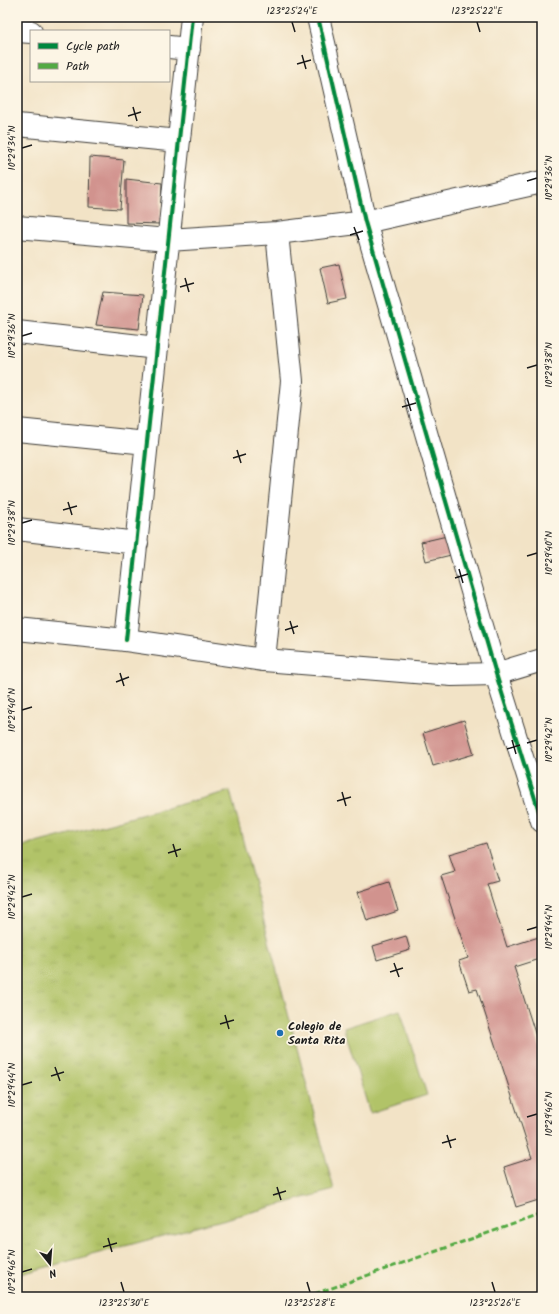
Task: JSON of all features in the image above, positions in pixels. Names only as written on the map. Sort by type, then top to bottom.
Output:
[{"type":"street","points":[[126,640],[179,141],[179,48],[192,17]]},
{"type":"street","points":[[318,17],[365,222],[496,674],[542,821]]},
{"type":"street","points":[[17,31],[30,32]]},
{"type":"street","points":[[17,125],[179,141]]},
{"type":"street","points":[[17,227],[168,240],[277,233],[365,222],[542,182]]},
{"type":"street","points":[[264,660],[292,381],[277,233]]},
{"type":"street","points":[[17,332],[157,348]]},
{"type":"street","points":[[17,430],[147,443]]},
{"type":"street","points":[[17,529],[137,542]]},
{"type":"street","points":[[17,629],[126,640],[264,660],[452,676],[496,674],[542,660]]},
{"type":"green space","points":[[230,791],[334,1190],[17,1275],[17,848]]},
{"type":"green space","points":[[400,1010],[427,1095],[370,1113],[344,1028]]},
{"type":"building","points":[[90,157],[124,160],[120,209],[89,207]]},
{"type":"building","points":[[126,179],[162,183],[160,224],[126,223]]},
{"type":"building","points":[[339,264],[347,299],[328,303],[320,268]]},
{"type":"building","points":[[103,292],[143,295],[139,329],[96,325]]},
{"type":"building","points":[[447,536],[451,555],[426,561],[421,542]]},
{"type":"building","points":[[464,720],[474,754],[433,766],[423,733]]},
{"type":"building","points":[[486,843],[498,881],[487,884],[507,947],[542,936],[542,958],[514,967],[542,1055],[542,1199],[516,1207],[504,1167],[532,1158],[477,989],[469,991],[459,961],[468,958],[441,876],[455,872],[449,854]]},
{"type":"building","points":[[389,882],[398,911],[367,921],[358,892]]},
{"type":"building","points":[[406,936],[410,950],[377,960],[373,946]]},
{"type":"marked path","points":[[306,1297],[542,1214]]},
{"type":"cycle path","points":[[126,640],[192,17]]},
{"type":"cycle path","points":[[318,17],[365,222],[496,674],[542,821]]},
{"type":"place","name":"Colegio de Santa Rita","points":[[280,1033]]}]
